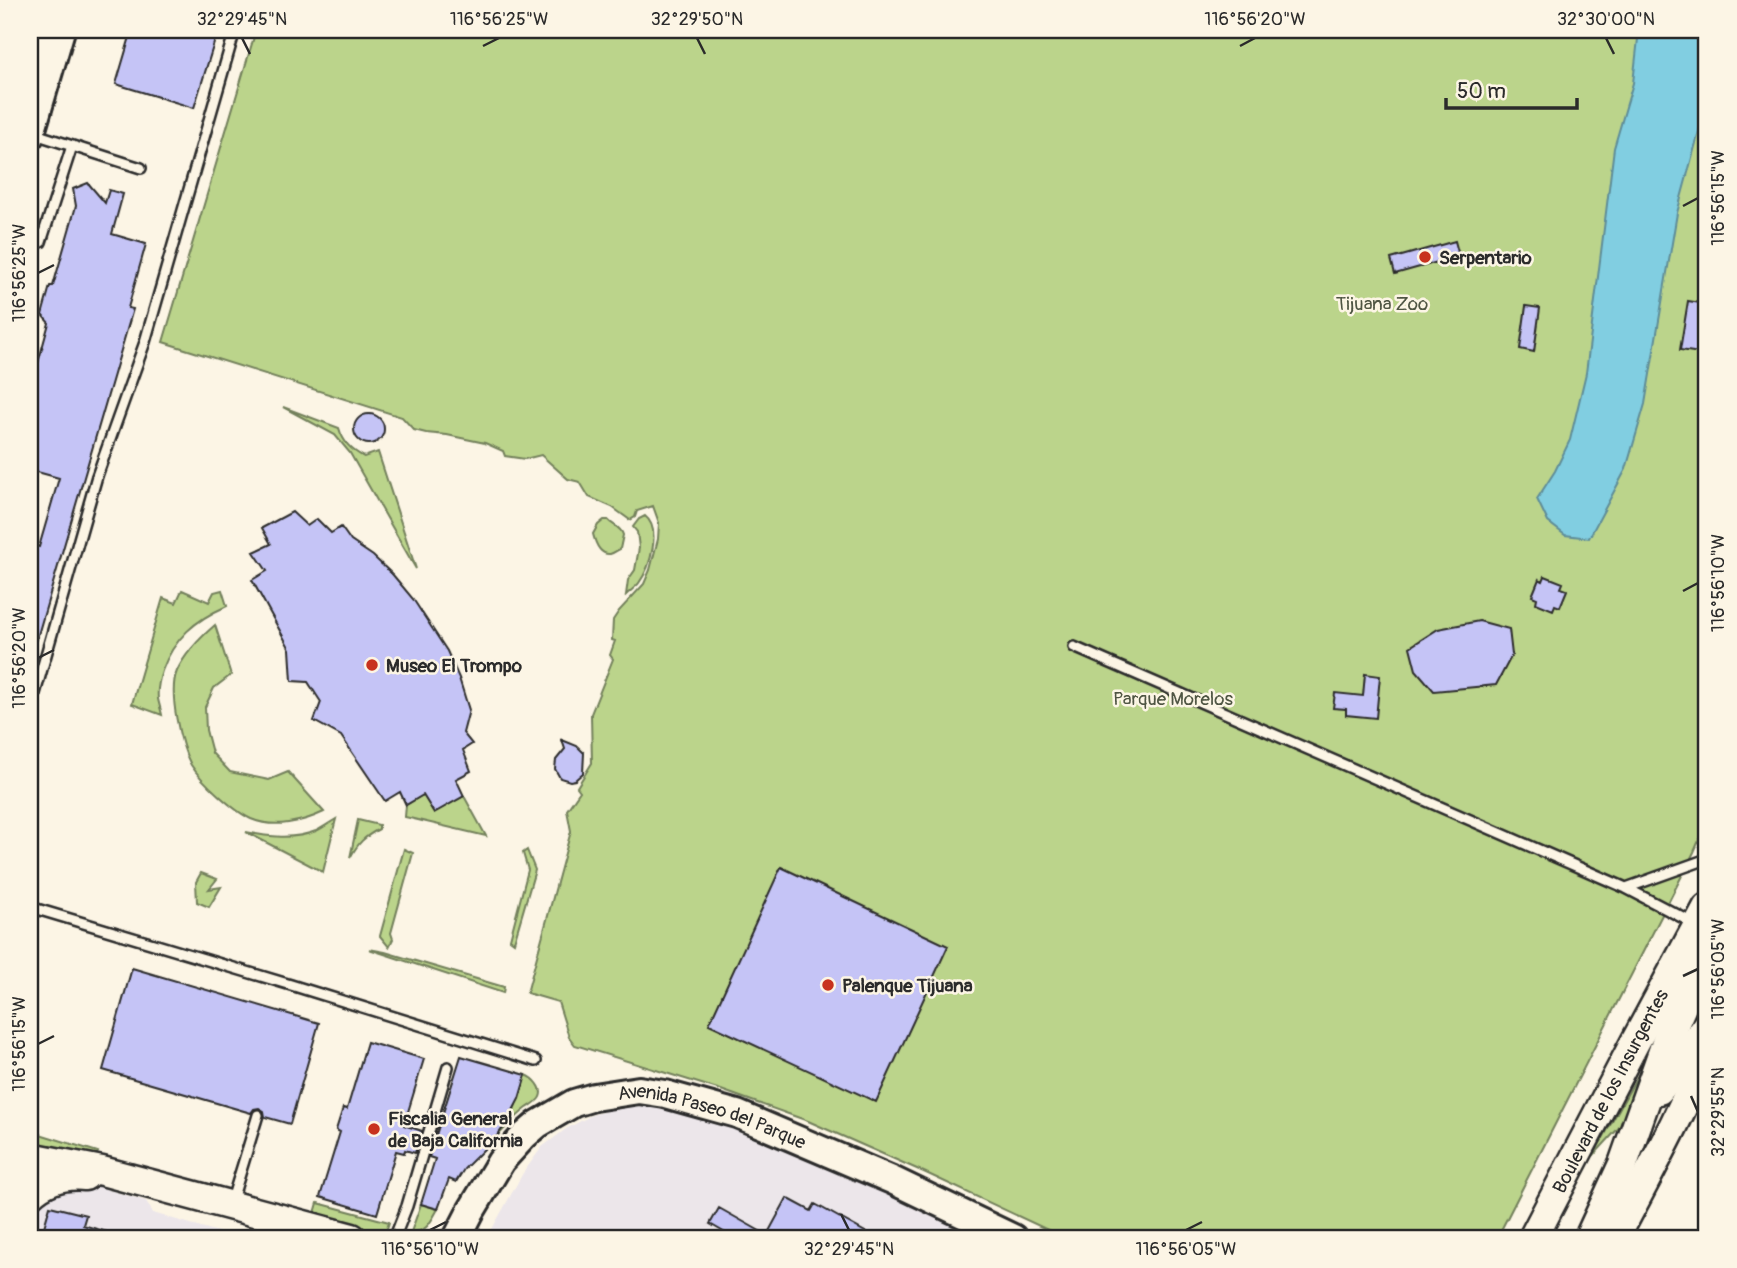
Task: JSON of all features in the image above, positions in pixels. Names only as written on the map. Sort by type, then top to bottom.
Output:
[{"type":"highway","points":[[30,73],[42,30]]},
{"type":"main road","points":[[30,134],[61,30]]},
{"type":"main road","points":[[1615,1238],[1696,1078],[1694,1038],[1704,928]]},
{"type":"main road","name":"Boulevard de los Insurgentes","points":[[1533,1234],[1704,928]]},
{"type":"main road","points":[[1589,1238],[1623,1164],[1637,1121],[1694,1038]]},
{"type":"main road","name":"Avenida Paseo del Parque","points":[[457,1238],[501,1161],[538,1124],[575,1103],[639,1090],[677,1097],[737,1114],[892,1181],[1013,1238]]},
{"type":"main road","name":"Boulevard de los Insurgentes","points":[[1568,1238],[1637,1121]]},
{"type":"main road","points":[[30,1157],[102,1171],[228,1211],[292,1238]]},
{"type":"main road","points":[[30,1194],[54,1178],[99,1178],[228,1211],[352,1238]]},
{"type":"lane","points":[[30,711],[97,476],[145,342],[235,30]]},
{"type":"lane","points":[[30,134],[141,169]]},
{"type":"lane","points":[[41,242],[72,146]]},
{"type":"lane","points":[[1074,647],[1626,888],[1704,928]]},
{"type":"lane","points":[[1626,888],[1707,859]]},
{"type":"lane","points":[[30,907],[536,1061]]},
{"type":"lane","points":[[392,1238],[407,1206],[448,1067]]},
{"type":"lane","points":[[228,1211],[258,1115]]},
{"type":"shaded area","points":[[640,1106],[669,1109],[791,1150],[985,1238],[487,1238],[523,1173],[542,1147],[566,1129],[592,1115],[616,1108]]},
{"type":"shaded area","points":[[76,1187],[99,1187],[146,1201],[153,1213],[239,1238],[30,1238],[30,1212],[52,1195]]},
{"type":"green space","name":"Parque Morelos","points":[[256,30],[1707,30],[1707,822],[1497,1238],[1065,1238],[808,1121],[721,1090],[575,1045],[569,1037],[558,1002],[527,993],[571,831],[567,810],[580,791],[577,787],[592,763],[591,714],[613,659],[610,655],[615,641],[612,640],[613,620],[644,584],[658,539],[659,523],[653,506],[637,511],[635,517],[630,520],[612,507],[589,497],[580,482],[568,479],[541,455],[525,459],[505,456],[503,451],[485,443],[414,430],[402,417],[163,342]]},
{"type":"green space","points":[[283,407],[339,428],[348,445],[364,457],[378,452],[416,569],[350,453],[335,435]]},
{"type":"green space","points":[[645,516],[653,530],[650,559],[639,583],[626,595],[639,548],[637,532],[633,527]]},
{"type":"green space","points":[[604,520],[619,528],[623,535],[620,549],[610,554],[601,550],[593,534]]},
{"type":"green space","points":[[182,590],[209,602],[214,592],[222,590],[227,606],[205,617],[187,631],[167,659],[158,685],[162,715],[132,704],[163,598],[176,603]]},
{"type":"green space","points":[[215,625],[231,675],[214,688],[205,707],[206,730],[212,753],[230,772],[269,780],[288,772],[324,812],[307,819],[279,824],[251,819],[218,795],[191,765],[176,718],[175,680],[180,664]]},
{"type":"green space","points":[[423,795],[434,812],[464,796],[486,836],[405,817],[406,805]]},
{"type":"green space","points":[[336,819],[323,872],[246,832],[299,836],[316,831]]},
{"type":"green space","points":[[358,820],[379,825],[379,829],[362,841],[350,858]]},
{"type":"green space","points":[[404,849],[413,853],[389,947],[380,936]]},
{"type":"green space","points":[[527,850],[535,870],[514,942],[510,939],[528,870],[523,853]]},
{"type":"green space","points":[[201,873],[217,879],[209,889],[221,887],[209,907],[197,902],[196,882]]},
{"type":"green space","points":[[369,949],[504,987],[503,993]]},
{"type":"green space","points":[[1707,981],[1707,1010],[1680,1046]]},
{"type":"green space","points":[[1644,1064],[1626,1120],[1593,1156]]},
{"type":"green space","points":[[526,1075],[538,1084],[540,1097],[497,1136],[514,1110]]},
{"type":"green space","points":[[30,1131],[98,1152],[92,1156],[69,1149],[30,1145]]},
{"type":"green space","points":[[318,1203],[389,1222],[384,1234],[377,1238],[313,1220]]},
{"type":"green space","points":[[421,1204],[438,1209],[425,1228],[411,1232]]},
{"type":"water","points":[[1639,30],[1707,30],[1707,102],[1677,213],[1645,404],[1626,469],[1589,538],[1565,535],[1548,522],[1537,499],[1570,440],[1586,373],[1614,148],[1633,83]]},
{"type":"building","points":[[132,30],[218,30],[194,108],[116,84]]},
{"type":"building","points":[[88,183],[105,203],[109,190],[123,194],[112,234],[146,244],[128,308],[133,309],[33,652],[30,652],[30,544],[39,547],[59,478],[30,470],[30,376],[35,374],[49,323],[42,315],[76,206],[73,189]]},
{"type":"building","name":"Serpentario","points":[[1455,241],[1459,256],[1395,274],[1391,259]]},
{"type":"building","points":[[1688,301],[1707,304],[1707,354],[1680,350]]},
{"type":"building","points":[[1526,306],[1540,308],[1534,352],[1520,349]]},
{"type":"building","points":[[369,414],[379,419],[384,429],[379,439],[369,444],[359,439],[354,429],[359,419]]},
{"type":"building","name":"Museo El Trompo","points":[[292,512],[307,526],[317,519],[331,533],[341,527],[351,541],[373,556],[393,575],[413,599],[447,651],[469,710],[463,733],[472,744],[463,750],[471,771],[456,779],[464,796],[434,813],[423,795],[406,805],[400,792],[385,801],[341,736],[314,721],[321,702],[308,682],[292,681],[290,649],[252,580],[267,571],[254,552],[271,544],[262,528]]},
{"type":"building","points":[[1545,576],[1563,583],[1561,588],[1567,590],[1560,607],[1555,605],[1553,610],[1536,603],[1537,598],[1532,596],[1539,579],[1543,581]]},
{"type":"building","points":[[1479,621],[1509,629],[1512,655],[1496,685],[1434,691],[1416,670],[1410,647],[1438,629]]},
{"type":"building","points":[[1365,674],[1380,676],[1376,718],[1346,715],[1346,709],[1333,708],[1335,693],[1363,696]]},
{"type":"building","points":[[562,740],[577,746],[584,753],[583,773],[575,780],[560,778],[555,769],[556,760],[565,749]]},
{"type":"building","name":"Palenque Tijuana","points":[[781,867],[948,946],[876,1102],[709,1024]]},
{"type":"building","points":[[132,968],[319,1023],[290,1124],[265,1117],[264,1111],[259,1108],[251,1113],[103,1070]]},
{"type":"building","name":"Fiscalia General de Baja California","points":[[367,1042],[424,1059],[404,1125],[422,1131],[415,1153],[396,1151],[377,1214],[320,1197],[340,1132],[336,1130],[343,1108],[347,1109]]},
{"type":"building","points":[[461,1056],[526,1075],[519,1099],[507,1122],[464,1169],[456,1182],[449,1179],[438,1209],[421,1204],[435,1159],[429,1157]]},
{"type":"building","points":[[787,1198],[811,1211],[815,1204],[876,1238],[734,1238],[710,1224],[719,1208],[767,1235]]},
{"type":"building","points":[[50,1206],[86,1215],[83,1225],[114,1234],[114,1238],[41,1238]]},
{"type":"place","name":"Serpentario","points":[[1425,257]]},
{"type":"place","name":"Museo El Trompo","points":[[372,665]]},
{"type":"place","name":"Palenque Tijuana","points":[[828,985]]},
{"type":"place","name":"Fiscalia General de Baja California","points":[[374,1129]]},
{"type":"park label","name":"Tijuana Zoo","points":[[1382,303]]}]
